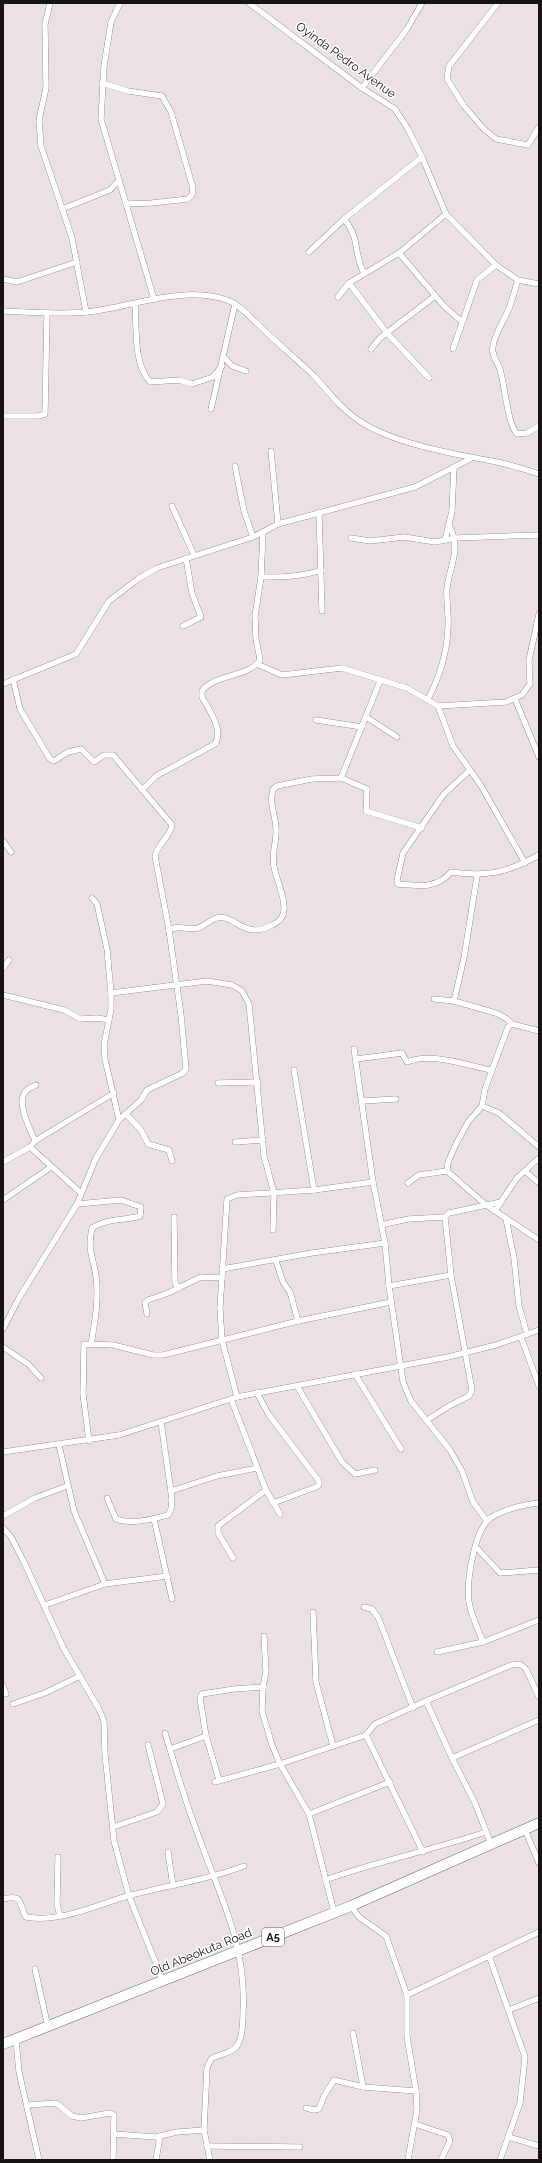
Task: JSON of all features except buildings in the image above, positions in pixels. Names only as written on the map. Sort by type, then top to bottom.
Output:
[{"type":"highway","name":"Old Abeokuta Road","points":[[3,2044],[351,1906],[539,1823]]},
{"type":"street","points":[[50,3],[45,24],[46,88],[39,120],[41,146],[62,208],[77,262],[86,312]]},
{"type":"street","points":[[120,3],[111,22],[102,83],[101,120],[113,155],[154,299]]},
{"type":"street","name":"Oyinda Pedro Avenue","points":[[249,3],[362,88],[395,109],[408,129],[446,214]]},
{"type":"street","points":[[362,88],[407,29],[422,3]]},
{"type":"street","points":[[498,3],[449,66],[447,79],[464,106],[484,129],[496,139],[528,145],[539,127]]},
{"type":"street","points":[[102,83],[128,91],[162,96],[171,112],[193,188],[192,195],[188,199],[126,204]]},
{"type":"street","points":[[309,252],[344,220],[422,158]]},
{"type":"street","points":[[110,190],[119,180]]},
{"type":"street","points":[[62,208],[110,190],[123,191]]},
{"type":"street","points":[[338,297],[349,283],[399,253],[446,214],[496,265],[518,280],[539,284]]},
{"type":"street","points":[[344,220],[351,228],[355,238],[361,268],[364,273]]},
{"type":"street","points":[[399,253],[435,296],[461,321]]},
{"type":"street","points":[[3,279],[17,282],[77,262]]},
{"type":"street","points":[[453,350],[461,321],[477,280],[496,265]]},
{"type":"street","points":[[518,280],[508,312],[500,326],[492,353],[497,361],[505,385],[512,428],[517,434],[528,433],[539,426]]},
{"type":"street","points":[[349,283],[387,333],[429,378]]},
{"type":"street","points":[[3,311],[47,314],[86,312],[135,304],[154,299],[189,295],[210,296],[234,304],[303,365],[358,420],[377,430],[420,446],[470,459],[493,461],[539,474]]},
{"type":"street","points":[[371,349],[387,333],[435,296]]},
{"type":"street","points":[[135,304],[138,354],[144,372],[150,382],[179,380],[192,384],[212,377],[222,366]]},
{"type":"street","points":[[211,409],[224,357],[234,304]]},
{"type":"street","points":[[3,416],[38,416],[45,414],[47,314]]},
{"type":"street","points":[[224,357],[232,366],[246,371]]},
{"type":"street","points":[[271,451],[278,524]]},
{"type":"street","points":[[3,684],[76,654],[109,601],[138,579],[157,568],[253,537],[278,524],[415,487],[470,459]]},
{"type":"street","points":[[235,466],[244,511],[253,537]]},
{"type":"street","points":[[445,540],[454,492],[454,468]]},
{"type":"street","points":[[172,506],[194,556]]},
{"type":"street","points":[[319,512],[322,611]]},
{"type":"street","points":[[428,699],[440,672],[448,629],[447,589],[456,548],[456,538],[449,525]]},
{"type":"street","points":[[142,790],[156,776],[215,744],[219,732],[202,697],[202,691],[204,688],[257,664],[260,660],[255,624],[254,602],[261,577],[263,532]]},
{"type":"street","points":[[351,538],[370,541],[404,536],[435,542],[456,538],[539,535]]},
{"type":"street","points":[[256,551],[262,556]]},
{"type":"street","points":[[183,626],[201,617],[192,593],[186,558]]},
{"type":"street","points":[[261,577],[291,577],[308,575],[321,570]]},
{"type":"street","points":[[438,706],[506,702],[522,695],[530,684],[529,660],[536,638],[539,614]]},
{"type":"street","points":[[257,664],[282,675],[342,668],[380,682],[407,688],[438,706],[453,746],[470,770],[507,830],[525,863]]},
{"type":"street","points":[[3,1329],[19,1298],[76,1204],[96,1158],[119,1120],[141,1100],[147,1090],[185,1071],[186,1063],[169,930],[155,856],[157,848],[171,830],[172,825],[113,755],[104,755],[94,762],[82,750],[68,752],[54,761],[50,759],[20,709],[13,679]]},
{"type":"street","points":[[341,778],[380,682]]},
{"type":"street","points":[[515,699],[539,757]]},
{"type":"street","points":[[366,716],[397,737]]},
{"type":"street","points":[[316,720],[362,727]]},
{"type":"street","points":[[470,770],[444,794],[422,828],[403,853],[397,880],[398,884],[415,886],[440,883],[451,872],[477,876],[500,872],[525,863],[539,854]]},
{"type":"street","points":[[169,930],[174,926],[199,928],[213,919],[221,917],[231,920],[246,929],[258,930],[265,928],[281,919],[283,912],[282,894],[274,866],[273,843],[276,826],[272,805],[273,789],[277,786],[312,779],[341,778],[367,789],[366,811],[422,828]]},
{"type":"street","points":[[3,841],[11,852]]},
{"type":"street","points":[[454,1001],[464,958],[477,876]]},
{"type":"street","points":[[92,898],[97,904],[107,949],[111,993],[104,1045],[105,1059],[119,1120]]},
{"type":"street","points":[[3,968],[9,960]]},
{"type":"street","points":[[111,993],[207,981],[232,985],[242,991],[249,1004],[258,1082],[264,1156],[274,1193],[273,1230]]},
{"type":"street","points":[[3,995],[64,1010],[80,1019],[97,1018],[108,1020]]},
{"type":"street","points":[[434,999],[454,1001],[496,1012],[507,1018],[512,1024],[539,1031]]},
{"type":"street","points":[[447,1171],[448,1162],[456,1144],[468,1122],[482,1106],[485,1089],[491,1070],[508,1027],[512,1024]]},
{"type":"street","points":[[354,1049],[373,1182],[385,1243],[388,1286],[400,1368],[411,1401],[450,1450],[462,1471],[473,1502],[488,1521]]},
{"type":"street","points":[[356,1058],[402,1052],[407,1062],[417,1058],[451,1061],[491,1070]]},
{"type":"street","points":[[294,1070],[314,1190]]},
{"type":"street","points":[[218,1083],[258,1082]]},
{"type":"street","points":[[35,1141],[23,1112],[22,1100],[25,1091],[36,1085]]},
{"type":"street","points":[[3,1162],[30,1147],[35,1141],[114,1093]]},
{"type":"street","points":[[362,1101],[396,1099]]},
{"type":"street","points":[[482,1106],[499,1113],[539,1147]]},
{"type":"street","points":[[126,1114],[141,1130],[148,1144],[166,1148],[171,1153],[172,1161]]},
{"type":"street","points":[[235,1142],[262,1140]]},
{"type":"street","points":[[30,1147],[81,1192]]},
{"type":"street","points":[[495,1211],[517,1178],[526,1172],[539,1158]]},
{"type":"street","points":[[3,1200],[52,1167]]},
{"type":"street","points":[[408,1183],[419,1175],[447,1171],[486,1205],[506,1220],[539,1240]]},
{"type":"street","points":[[526,1172],[539,1183]]},
{"type":"street","points":[[280,1514],[266,1490],[257,1468],[234,1398],[222,1340],[220,1308],[227,1199],[230,1196],[237,1195],[314,1190],[373,1182]]},
{"type":"street","points":[[76,1204],[121,1200],[141,1207],[140,1216],[112,1219],[92,1228],[90,1252],[96,1278],[96,1321],[91,1344]]},
{"type":"street","points":[[427,1420],[472,1394],[466,1353],[451,1275],[446,1217],[448,1213],[501,1202]]},
{"type":"street","points":[[174,1217],[175,1283],[179,1288]]},
{"type":"street","points":[[381,1225],[408,1219],[446,1217]]},
{"type":"street","points":[[506,1220],[514,1258],[519,1306],[528,1334]]},
{"type":"street","points":[[222,1270],[312,1253],[385,1243]]},
{"type":"street","points":[[276,1261],[283,1282],[290,1292],[298,1321]]},
{"type":"street","points":[[388,1286],[451,1275]]},
{"type":"street","points":[[147,1314],[145,1303],[148,1300],[179,1288],[201,1277],[222,1278]]},
{"type":"street","points":[[89,1441],[83,1394],[82,1353],[84,1344],[113,1345],[153,1355],[162,1355],[298,1321],[391,1302]]},
{"type":"street","points":[[3,1452],[89,1441],[119,1435],[234,1398],[355,1374],[400,1368],[466,1353],[521,1337],[539,1330]]},
{"type":"street","points":[[521,1337],[539,1386]]},
{"type":"street","points":[[3,1347],[28,1364],[40,1378]]},
{"type":"street","points":[[355,1374],[401,1449]]},
{"type":"street","points":[[297,1386],[342,1462],[355,1474],[375,1470]]},
{"type":"street","points":[[257,1393],[268,1415],[319,1481],[319,1485],[316,1487],[273,1503]]},
{"type":"street","points":[[107,1498],[116,1519],[122,1521],[154,1519],[168,1515],[171,1509],[171,1491],[161,1422]]},
{"type":"street","points":[[59,1445],[74,1512],[105,1584]]},
{"type":"street","points":[[171,1491],[217,1476],[257,1468]]},
{"type":"street","points":[[3,1516],[41,1495],[67,1486]]},
{"type":"street","points":[[233,1558],[218,1533],[218,1526],[266,1490]]},
{"type":"street","points":[[483,1642],[469,1603],[468,1587],[479,1535],[488,1521],[519,1506],[539,1503]]},
{"type":"street","points":[[154,1519],[172,1599]]},
{"type":"street","points":[[3,1528],[11,1537],[45,1605],[64,1649],[99,1709],[104,1721],[106,1762],[114,1841],[129,1896],[163,1981]]},
{"type":"street","points":[[476,1547],[500,1573],[539,1570]]},
{"type":"street","points":[[45,1605],[105,1584],[167,1576]]},
{"type":"street","points":[[364,1607],[372,1609],[378,1617],[413,1708]]},
{"type":"street","points":[[313,1612],[316,1682],[333,1746]]},
{"type":"street","points":[[437,1652],[483,1642],[539,1620]]},
{"type":"street","points":[[264,1636],[266,1672],[262,1687],[262,1711],[280,1764],[309,1814],[334,1912]]},
{"type":"street","points":[[262,1687],[234,1689],[202,1694],[200,1698],[206,1736],[217,1781],[280,1764],[366,1735],[375,1724],[511,1665],[520,1664],[526,1669],[539,1697]]},
{"type":"street","points":[[13,1704],[45,1693],[80,1676]]},
{"type":"street","points":[[3,1686],[6,1694]]},
{"type":"street","points":[[426,1701],[452,1758],[475,1803],[491,1844]]},
{"type":"street","points":[[452,1758],[539,1720]]},
{"type":"street","points":[[165,1733],[190,1815],[207,1862],[215,1877],[232,1922],[239,1951],[244,1995],[243,2023],[238,2044],[231,2052],[210,2059],[207,2068],[204,2130],[210,2160]]},
{"type":"street","points":[[366,1735],[423,1852]]},
{"type":"street","points":[[170,1749],[206,1736]]},
{"type":"street","points":[[113,1827],[157,1812],[162,1808],[163,1804],[148,1745]]},
{"type":"street","points":[[309,1814],[390,1782]]},
{"type":"street","points":[[525,1830],[539,1863]]},
{"type":"street","points":[[325,1880],[365,1866],[423,1852],[486,1832]]},
{"type":"street","points":[[168,1852],[173,1886]]},
{"type":"street","points":[[58,1857],[57,1904],[60,1916]]},
{"type":"street","points":[[3,1899],[12,1897],[18,1899],[22,1903],[26,1917],[60,1916],[129,1896],[215,1877],[244,1866]]},
{"type":"street","points":[[351,1906],[359,1917],[386,1936],[407,1995],[407,2036],[416,2091],[415,2124],[408,2160]]},
{"type":"street","points":[[407,1995],[539,1932]]},
{"type":"street","points":[[489,1956],[525,2057],[520,2104],[500,2160]]},
{"type":"street","points":[[35,1969],[48,2027]]},
{"type":"street","points":[[509,2010],[539,1998]]},
{"type":"street","points":[[353,2033],[364,2087]]},
{"type":"street","points":[[16,2040],[19,2072],[28,2105],[39,2160]]},
{"type":"street","points":[[306,2108],[314,2110],[319,2108],[333,2080],[348,2082],[364,2087],[416,2091]]},
{"type":"street","points":[[28,2105],[56,2103],[72,2116],[80,2118],[110,2113],[114,2115],[113,2160]]},
{"type":"street","points":[[415,2124],[448,2135],[450,2141],[441,2160]]},
{"type":"street","points":[[114,2134],[146,2137],[160,2136],[177,2132],[204,2130]]},
{"type":"street","points":[[156,2160],[160,2136]]},
{"type":"street","points":[[508,2137],[539,2146]]},
{"type":"street","points":[[207,2146],[300,2147]]}]
